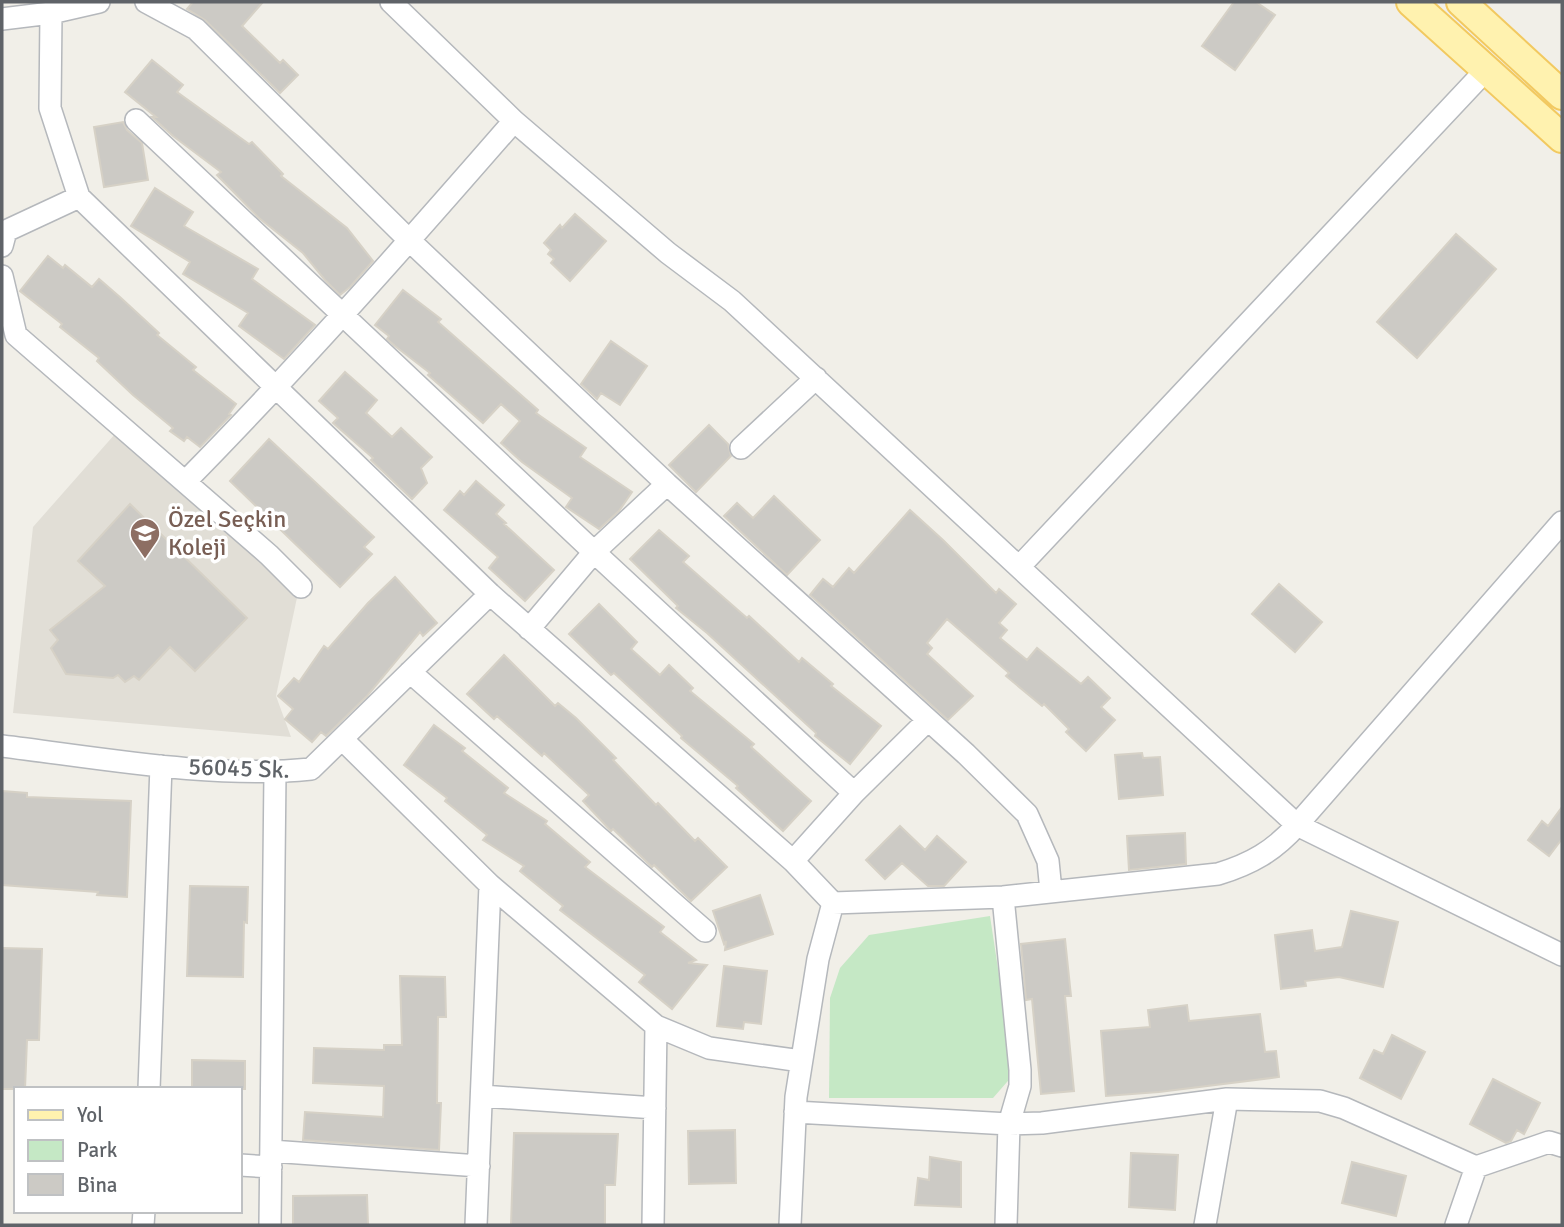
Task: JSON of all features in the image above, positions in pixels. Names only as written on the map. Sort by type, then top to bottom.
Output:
[{"type":"main road","points":[[1412,2],[1562,138]]},
{"type":"main road","points":[[1461,2],[1562,95]]},
{"type":"street","points":[[2,19],[51,13],[99,2]]},
{"type":"street","points":[[146,2],[196,29],[410,241],[667,484],[928,720],[1027,814],[1048,861],[1051,891]]},
{"type":"street","points":[[391,2],[514,121],[667,253],[732,301],[1297,825],[1562,955]]},
{"type":"street","points":[[51,13],[50,108],[79,197],[490,594],[793,861],[832,903],[1003,897],[1218,874],[1265,855],[1297,825],[1562,522]]},
{"type":"street","points":[[1019,567],[1486,69]]},
{"type":"street","points":[[136,120],[854,793]]},
{"type":"street","points":[[186,482],[277,388],[514,121]]},
{"type":"street","points":[[3,236],[79,197]]},
{"type":"street","points":[[2,276],[16,335],[270,555],[301,587]]},
{"type":"street","points":[[741,448],[816,378]]},
{"type":"street","points":[[529,629],[594,552],[667,484]]},
{"type":"street","name":"56045 Sk.","points":[[2,746],[161,766],[275,773],[311,769],[490,594]]},
{"type":"street","points":[[410,672],[705,931]]},
{"type":"street","points":[[793,861],[854,793],[928,720]]},
{"type":"street","points":[[342,739],[490,885],[656,1026],[709,1048],[802,1061]]},
{"type":"street","points":[[149,1087],[161,766]]},
{"type":"street","points":[[270,1225],[275,773]]},
{"type":"street","points":[[476,1225],[490,885]]},
{"type":"street","points":[[1003,897],[1020,1070],[1020,1086],[1009,1124],[1006,1225]]},
{"type":"street","points":[[790,1225],[795,1112],[818,959],[832,903]]},
{"type":"street","points":[[653,1225],[656,1026]]},
{"type":"street","points":[[482,1097],[655,1108]]},
{"type":"street","points":[[1205,1225],[1227,1099]]},
{"type":"street","points":[[795,1112],[1009,1124],[1042,1123],[1227,1099],[1320,1101],[1344,1108],[1476,1167],[1549,1142],[1562,1146]]},
{"type":"street","points":[[242,1165],[271,1159],[480,1166]]},
{"type":"street","points":[[1456,1225],[1476,1167]]},
{"type":"shaded area","name":"Özel Seçkin Koleji","points":[[115,434],[298,593],[276,696],[291,737],[13,713],[33,527]]},
{"type":"green space","points":[[990,916],[1014,1074],[993,1098],[829,1098],[830,998],[840,968],[869,935]]},
{"type":"building","points":[[193,2],[263,2],[242,26],[280,63],[283,60],[298,75],[280,93],[205,20],[187,9]]},
{"type":"building","points":[[1234,2],[1256,2],[1275,15],[1235,70],[1202,46]]},
{"type":"building","points":[[152,60],[183,85],[177,92],[249,144],[252,142],[283,174],[281,176],[347,228],[373,261],[350,287],[340,295],[303,253],[259,218],[217,175],[221,172],[173,136],[152,117],[156,117],[125,92]]},
{"type":"building","points":[[123,122],[127,130],[142,143],[148,180],[104,187],[94,127]]},
{"type":"building","points":[[155,188],[193,212],[184,226],[258,269],[252,279],[315,325],[284,359],[239,326],[248,313],[183,274],[190,262],[131,226]]},
{"type":"building","points":[[575,214],[606,241],[570,281],[551,263],[554,259],[548,254],[551,250],[544,243],[560,225],[562,228]]},
{"type":"building","points":[[1456,234],[1496,269],[1417,358],[1377,322]]},
{"type":"building","points":[[48,256],[63,268],[65,265],[92,287],[99,279],[159,333],[157,335],[196,367],[193,370],[236,404],[229,414],[231,415],[200,447],[187,437],[184,441],[170,431],[173,428],[97,361],[99,358],[20,291]]},
{"type":"building","points":[[403,290],[441,319],[438,322],[538,410],[536,413],[586,448],[580,457],[632,492],[619,511],[599,529],[566,507],[572,498],[522,462],[501,443],[520,421],[501,404],[483,423],[428,375],[430,373],[387,339],[389,336],[375,325]]},
{"type":"building","points":[[611,341],[647,366],[620,405],[601,393],[597,399],[581,384]]},
{"type":"building","points":[[345,372],[377,400],[366,413],[392,437],[401,428],[432,457],[421,468],[427,483],[412,499],[371,460],[373,458],[333,423],[338,418],[319,401]]},
{"type":"building","points":[[709,425],[728,444],[731,456],[696,492],[669,465]]},
{"type":"building","points":[[269,439],[374,537],[364,547],[372,554],[340,587],[230,481]]},
{"type":"building","points":[[476,481],[504,505],[496,514],[506,523],[504,524],[554,570],[525,601],[489,568],[498,557],[444,510],[460,491],[464,495]]},
{"type":"building","points":[[774,496],[820,540],[787,575],[724,516],[737,503],[753,518]]},
{"type":"building","points":[[130,504],[247,618],[195,671],[170,647],[139,680],[134,676],[125,682],[118,675],[113,678],[66,674],[51,648],[58,640],[50,630],[105,586],[78,561]]},
{"type":"building","points":[[910,510],[996,593],[999,589],[1016,604],[999,623],[1007,630],[1000,638],[1027,660],[1037,648],[1081,684],[1088,677],[1110,698],[1101,707],[1115,720],[1086,751],[1066,732],[1069,729],[1044,704],[1042,706],[1006,676],[1009,673],[947,619],[927,643],[932,648],[927,654],[973,696],[948,720],[810,595],[823,579],[833,587],[849,568],[854,573]]},
{"type":"building","points":[[659,530],[689,556],[683,562],[747,618],[749,616],[799,662],[802,658],[833,684],[831,686],[881,726],[850,764],[815,736],[816,733],[676,608],[678,606],[630,559]]},
{"type":"building","points":[[395,577],[437,623],[423,636],[420,632],[367,696],[326,736],[321,732],[312,742],[285,719],[293,709],[278,696],[294,678],[299,682],[324,646],[328,649]]},
{"type":"building","points":[[1279,584],[1322,622],[1295,652],[1252,614]]},
{"type":"building","points":[[599,604],[637,642],[631,649],[660,675],[669,665],[693,688],[690,691],[754,744],[751,747],[811,801],[783,831],[736,788],[738,786],[681,738],[682,736],[614,673],[611,675],[569,634]]},
{"type":"building","points":[[504,655],[555,706],[558,703],[576,718],[616,758],[613,760],[656,805],[658,803],[695,841],[698,838],[727,867],[691,901],[613,829],[611,831],[583,801],[589,795],[544,753],[542,756],[497,716],[494,719],[467,694]]},
{"type":"building","points":[[434,725],[465,748],[462,751],[508,788],[504,793],[547,821],[545,824],[590,862],[585,867],[664,927],[660,932],[696,960],[688,963],[707,965],[672,1009],[639,982],[645,975],[560,910],[563,906],[520,871],[524,866],[483,840],[487,835],[445,801],[447,798],[404,765]]},
{"type":"building","points":[[1142,753],[1143,758],[1160,757],[1163,795],[1119,799],[1115,755]]},
{"type":"building","points":[[2,791],[27,793],[27,797],[131,801],[127,897],[97,895],[98,892],[2,885]]},
{"type":"building","points":[[1562,807],[1562,839],[1549,856],[1528,840],[1542,821],[1548,826]]},
{"type":"building","points":[[900,826],[925,850],[937,836],[966,862],[944,886],[928,886],[902,863],[885,879],[866,860]]},
{"type":"building","points":[[1185,833],[1186,864],[1129,870],[1127,836]]},
{"type":"building","points":[[190,886],[248,887],[243,977],[187,976]]},
{"type":"building","points":[[760,895],[773,934],[725,950],[726,941],[724,944],[713,911]]},
{"type":"building","points":[[1351,911],[1398,922],[1383,987],[1339,977],[1305,981],[1306,986],[1281,989],[1275,935],[1312,930],[1315,951],[1342,947]]},
{"type":"building","points":[[1065,939],[1071,996],[1065,996],[1074,1091],[1041,1094],[1032,999],[1026,1000],[1021,944]]},
{"type":"building","points":[[2,948],[42,949],[39,1040],[27,1040],[25,1087],[2,1089]]},
{"type":"building","points":[[724,966],[767,971],[761,1024],[744,1022],[743,1029],[717,1026]]},
{"type":"building","points":[[400,976],[445,977],[446,1017],[438,1017],[437,1103],[441,1103],[439,1150],[303,1140],[305,1112],[383,1117],[384,1086],[313,1083],[314,1048],[384,1050],[384,1045],[402,1045]]},
{"type":"building","points":[[1187,1005],[1189,1021],[1260,1014],[1265,1052],[1276,1051],[1279,1077],[1106,1096],[1101,1031],[1150,1027],[1148,1010]]},
{"type":"building","points":[[1392,1035],[1425,1052],[1401,1099],[1360,1078],[1374,1050],[1383,1054]]},
{"type":"building","points":[[192,1060],[245,1061],[245,1089],[192,1087]]},
{"type":"building","points":[[1493,1079],[1540,1103],[1524,1134],[1517,1130],[1511,1141],[1506,1143],[1470,1124]]},
{"type":"building","points":[[735,1130],[736,1183],[689,1184],[688,1131]]},
{"type":"building","points":[[514,1133],[618,1134],[615,1185],[605,1185],[605,1225],[511,1225]]},
{"type":"building","points":[[1131,1153],[1178,1155],[1175,1210],[1129,1207]]},
{"type":"building","points":[[930,1157],[961,1162],[961,1207],[915,1205],[918,1178],[929,1180]]},
{"type":"building","points":[[1352,1162],[1406,1176],[1396,1216],[1342,1203]]},
{"type":"building","points":[[367,1195],[368,1225],[293,1225],[293,1196]]},
{"type":"place","name":"Özel Seçkin Koleji","points":[[145,560]]}]
